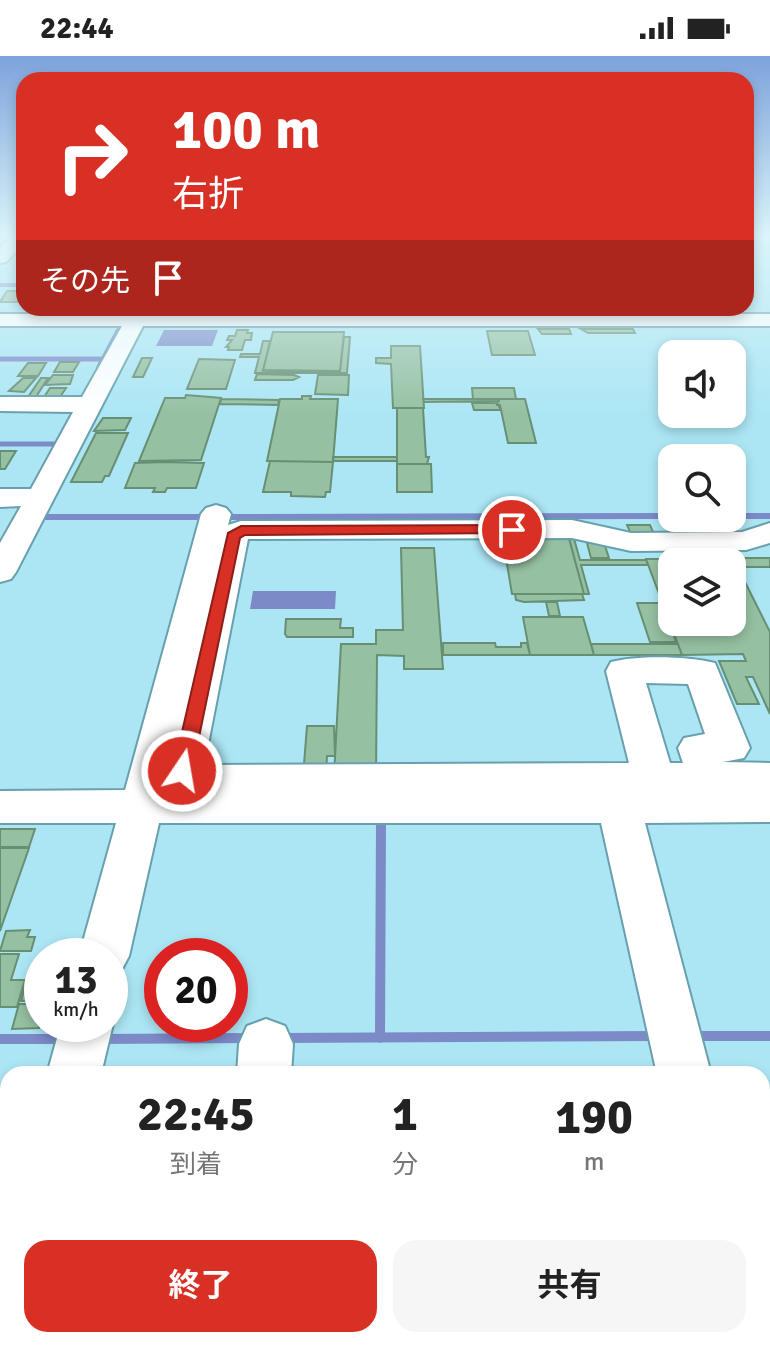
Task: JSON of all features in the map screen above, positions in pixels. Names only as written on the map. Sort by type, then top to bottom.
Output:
[{"type":"street","points":[[0,320],[24,316]]},
{"type":"street","points":[[0,572],[138,316]]},
{"type":"street","points":[[744,316],[770,320]]},
{"type":"street","points":[[0,404],[90,405]]},
{"type":"street","points":[[0,498],[40,497]]},
{"type":"street","points":[[109,938],[216,514]]},
{"type":"street","points":[[770,532],[746,541],[631,542],[572,529],[241,530],[233,536],[182,771],[195,780],[675,789],[770,806]]},
{"type":"street","points":[[0,807],[142,807],[675,789],[770,778]]},
{"type":"street","points":[[675,789],[684,1066]]},
{"type":"street","points":[[76,1066],[82,1042]]},
{"type":"water","points":[[164,330],[218,330],[212,346],[156,346]]},
{"type":"water","points":[[253,591],[336,591],[335,609],[250,609]]},
{"type":"building","points":[[5,294],[16,294],[16,302],[0,302]]},
{"type":"building","points":[[538,329],[569,329],[571,334],[542,334]]},
{"type":"building","points":[[581,329],[633,329],[635,333],[588,333]]},
{"type":"building","points":[[237,330],[248,330],[247,333],[252,333],[251,340],[245,340],[242,350],[228,350],[229,347],[226,347],[232,340],[227,340],[229,336],[235,336]]},
{"type":"building","points":[[487,331],[528,331],[535,355],[492,355]]},
{"type":"building","points":[[273,332],[344,332],[340,371],[263,370]]},
{"type":"building","points":[[344,337],[350,337],[347,373],[255,373],[259,357],[240,357],[241,354],[260,354],[263,341],[270,341],[263,371],[340,371]]},
{"type":"building","points":[[391,346],[420,346],[424,408],[393,408],[391,364],[376,363],[376,358],[391,358]]},
{"type":"building","points":[[142,358],[152,358],[143,377],[133,377]]},
{"type":"building","points":[[199,359],[235,360],[226,389],[187,389]]},
{"type":"building","points":[[60,362],[79,362],[73,372],[54,372]]},
{"type":"building","points":[[28,363],[46,363],[38,376],[18,376]]},
{"type":"building","points":[[257,374],[299,377],[293,380],[255,380]]},
{"type":"building","points":[[53,375],[73,375],[70,384],[45,385]]},
{"type":"building","points":[[318,375],[349,375],[348,395],[315,394]]},
{"type":"building","points":[[23,378],[36,378],[24,392],[9,391]]},
{"type":"building","points":[[41,378],[48,378],[34,400],[26,400]]},
{"type":"building","points":[[50,388],[66,388],[58,400],[42,400]]},
{"type":"building","points":[[472,388],[514,388],[516,399],[473,399]]},
{"type":"building","points":[[186,395],[221,398],[201,460],[139,461],[165,398],[185,398]]},
{"type":"building","points":[[302,396],[338,399],[333,462],[267,461],[280,399],[302,399]]},
{"type":"building","points":[[221,399],[279,400],[278,405],[220,404]]},
{"type":"building","points":[[423,399],[499,399],[499,401],[424,402]]},
{"type":"building","points":[[499,399],[525,399],[536,443],[508,443],[500,405],[497,405]]},
{"type":"building","points":[[472,403],[497,403],[501,410],[474,410]]},
{"type":"building","points":[[397,408],[423,408],[426,457],[429,457],[427,464],[397,464]]},
{"type":"building","points":[[103,418],[131,418],[125,430],[94,431]]},
{"type":"building","points":[[96,433],[128,433],[109,476],[105,476],[102,482],[71,482]]},
{"type":"building","points":[[0,451],[16,451],[5,469],[0,469]]},
{"type":"building","points":[[333,457],[397,457],[397,461],[333,461]]},
{"type":"building","points":[[270,461],[333,462],[330,492],[326,492],[325,497],[263,492]]},
{"type":"building","points":[[135,463],[204,463],[196,488],[167,488],[165,492],[153,492],[155,488],[125,488]]},
{"type":"building","points":[[397,464],[431,464],[432,492],[397,492]]},
{"type":"building","points":[[627,525],[650,525],[654,534],[631,534]]},
{"type":"building","points":[[502,534],[568,534],[584,594],[512,594]]},
{"type":"building","points":[[568,535],[573,535],[580,560],[646,560],[648,565],[581,565],[589,594],[584,594]]},
{"type":"building","points":[[587,543],[604,543],[609,558],[591,558]]},
{"type":"building","points":[[401,548],[434,548],[443,669],[404,669],[404,656],[377,655],[376,777],[334,776],[341,644],[376,644],[376,630],[403,630]]},
{"type":"building","points":[[746,558],[770,558],[770,567],[746,567]]},
{"type":"building","points":[[646,559],[658,559],[658,591]]},
{"type":"building","points":[[746,584],[770,632],[770,714],[753,677],[746,677],[759,704],[737,704],[719,661],[746,661],[743,654],[682,655],[675,636],[746,636]]},
{"type":"building","points":[[515,594],[582,594],[584,600],[524,602],[516,600]]},
{"type":"building","points":[[546,602],[557,602],[560,616],[549,616]]},
{"type":"building","points":[[637,603],[658,603],[658,636],[674,636],[676,642],[650,642]]},
{"type":"building","points":[[523,617],[583,617],[594,655],[530,655]]},
{"type":"building","points":[[286,619],[341,619],[340,628],[353,628],[353,637],[287,637]]},
{"type":"building","points":[[443,643],[495,643],[496,647],[521,647],[521,643],[527,643],[530,655],[443,655]]},
{"type":"building","points":[[591,644],[678,644],[682,655],[594,655]]},
{"type":"building","points":[[307,726],[334,726],[335,756],[327,756],[326,777],[303,777]]},
{"type":"building","points":[[0,829],[35,829],[29,847],[0,847]]},
{"type":"building","points":[[0,848],[29,848],[0,931]]},
{"type":"building","points":[[30,930],[27,937],[35,937],[24,938],[24,951],[0,951],[6,931]]},
{"type":"building","points":[[0,954],[19,954],[11,980],[24,980],[17,1007],[0,1007]]},
{"type":"building","points":[[19,1004],[24,1004],[24,1029],[12,1029]]},
{"type":"waterway","points":[[117,333],[121,326]]},
{"type":"waterway","points":[[99,367],[118,331]]},
{"type":"waterway","points":[[0,359],[103,359]]},
{"type":"waterway","points":[[0,444],[56,444]]},
{"type":"waterway","points":[[43,512],[40,517],[207,517]]},
{"type":"waterway","points":[[223,517],[658,516]]},
{"type":"waterway","points":[[746,516],[770,516]]},
{"type":"waterway","points":[[380,1037],[381,820]]},
{"type":"waterway","points":[[380,1037],[654,1036]]},
{"type":"waterway","points":[[692,1036],[770,1036]]},
{"type":"waterway","points":[[280,1038],[380,1037]]},
{"type":"waterway","points":[[128,1039],[250,1038]]},
{"type":"waterway","points":[[0,1039],[24,1039]]},
{"type":"route","points":[[182,771],[233,536],[241,530],[512,530]]}]
